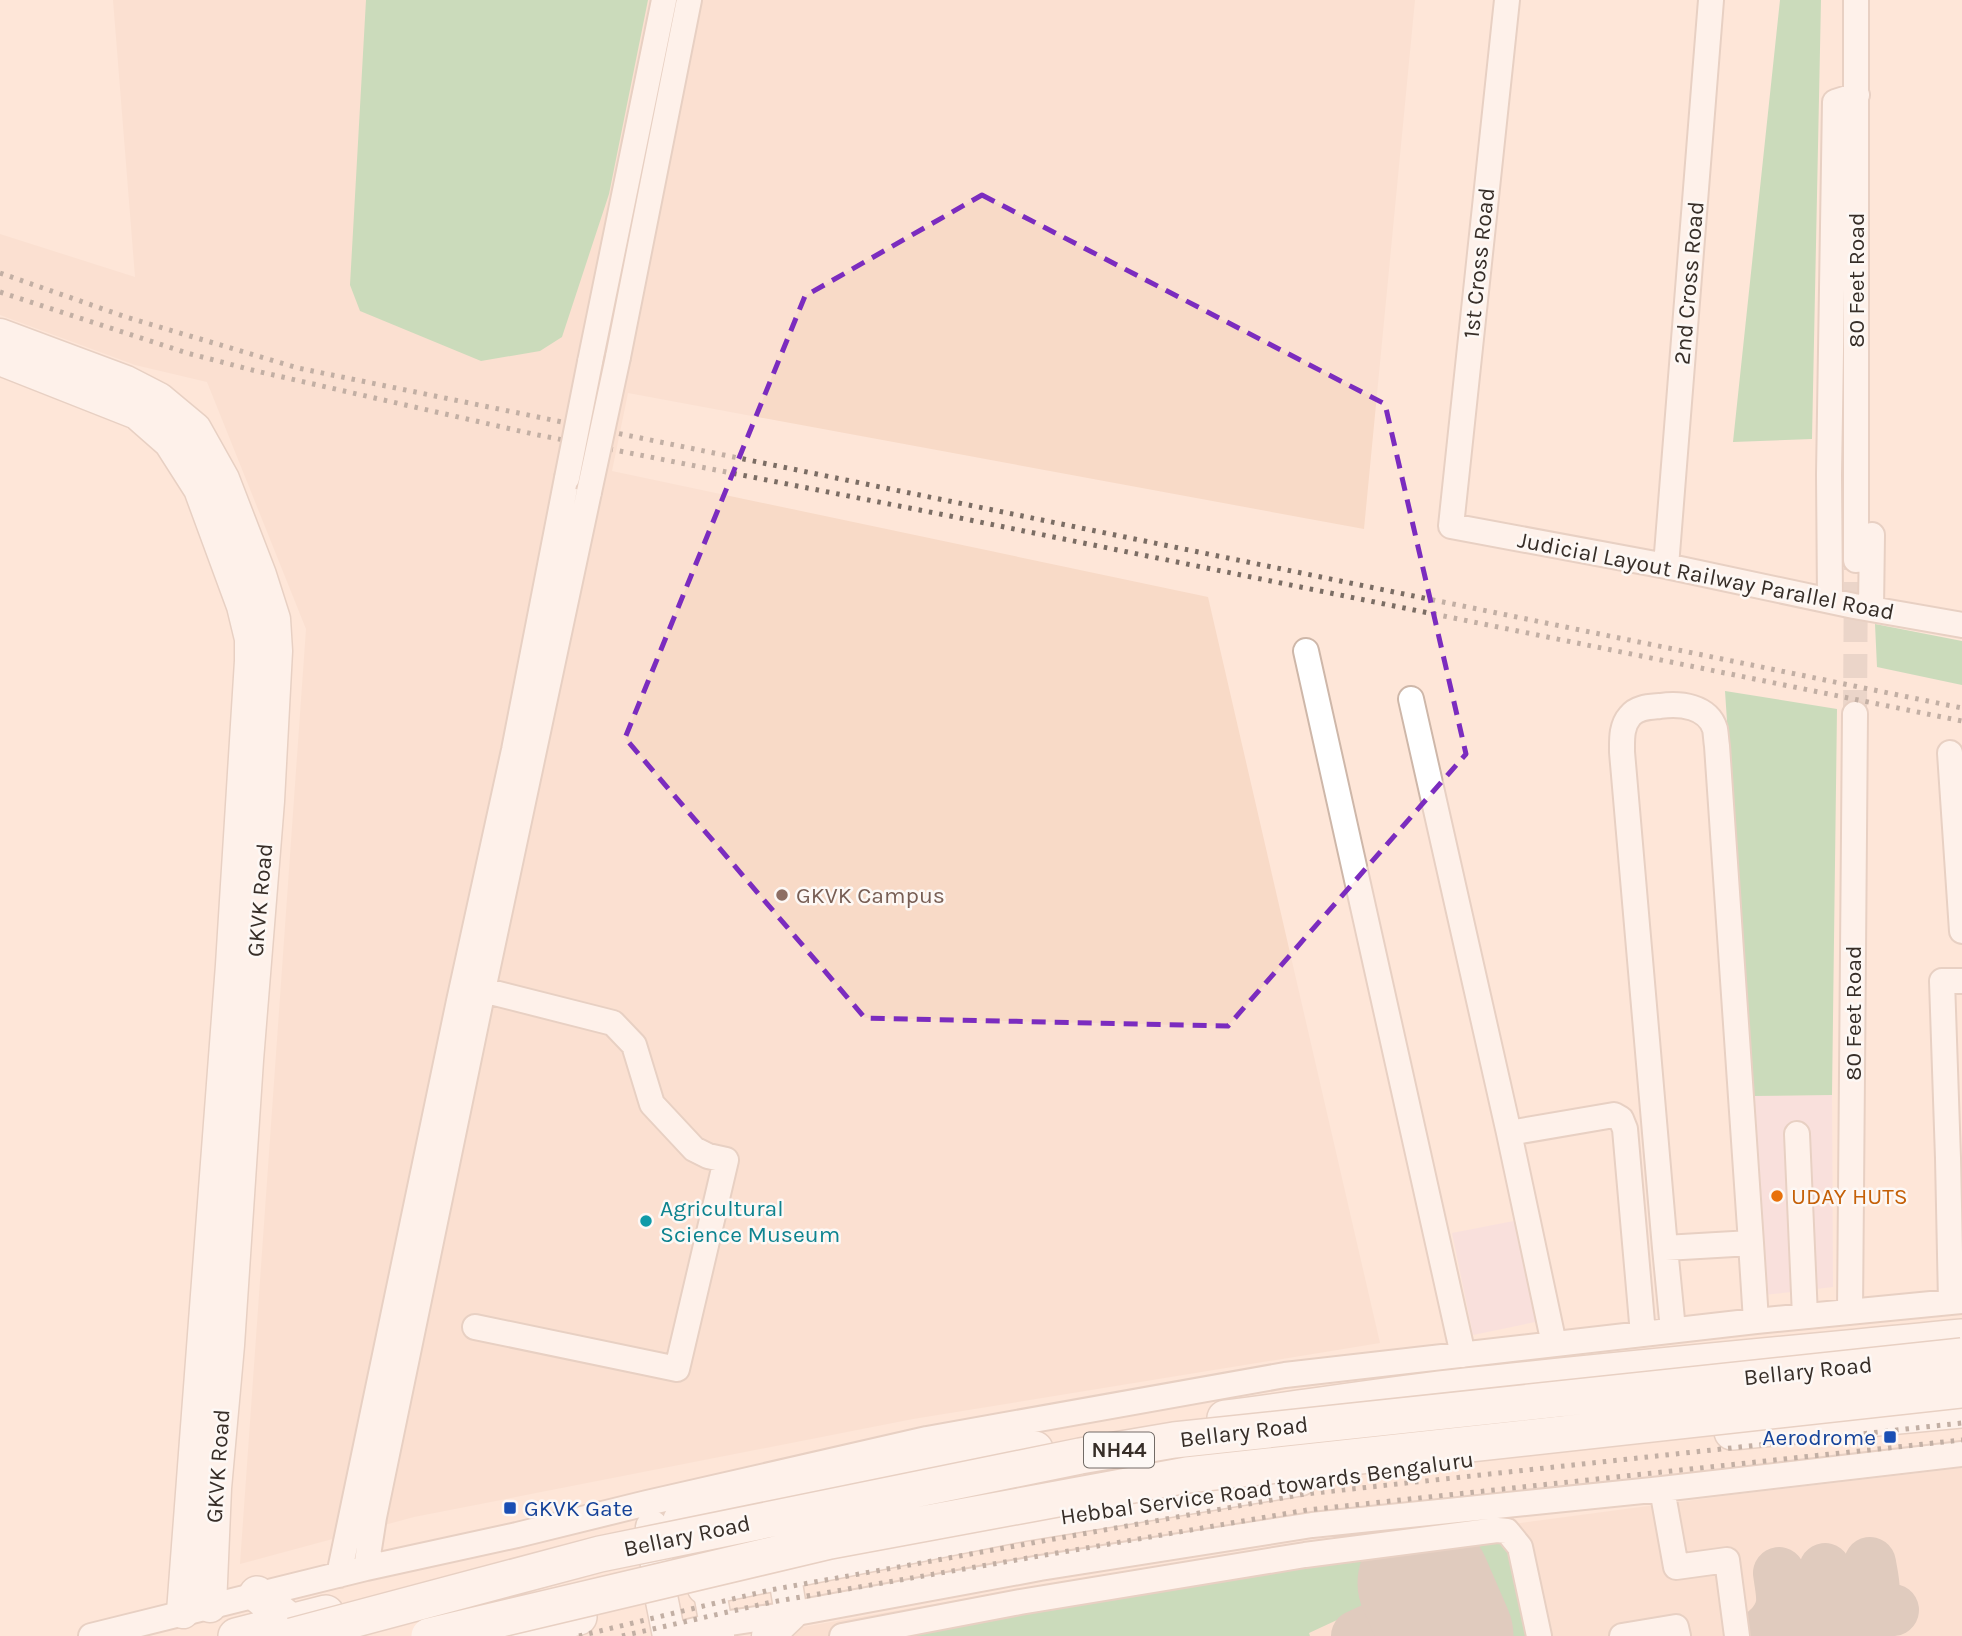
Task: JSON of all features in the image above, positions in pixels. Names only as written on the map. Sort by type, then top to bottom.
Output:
[{"type":"highway","name":"Bellary Road","points":[[291,1629],[649,1515],[694,1505],[1184,1423],[1464,1386],[1962,1337]]},
{"type":"highway","name":"Bellary Road","points":[[236,1636],[291,1629],[600,1554],[1067,1459],[1174,1440],[1962,1356]]},
{"type":"highway","name":"Bellary Road","points":[[429,1636],[830,1541],[1187,1475],[1962,1391]]},
{"type":"highway","name":"Hebbal Service Road towards Bengaluru","points":[[661,1596],[1019,1524],[1201,1493],[1360,1470],[1962,1409]]},
{"type":"highway","points":[[257,1594],[291,1629]]},
{"type":"highway","points":[[508,1636],[661,1596]]},
{"type":"main road","name":"GKVK Road","points":[[0,335],[126,382],[159,399],[171,424]]},
{"type":"main road","name":"GKVK Road","points":[[0,359],[137,413],[195,429],[223,479],[274,619],[276,651],[268,801],[228,1345],[215,1488],[197,1609]]},
{"type":"main road","points":[[694,1505],[717,1630]]},
{"type":"main road","points":[[649,1515],[670,1636]]},
{"type":"main road","points":[[768,1636],[791,1614],[784,1571]]},
{"type":"street","points":[[366,1568],[514,750],[664,0]]},
{"type":"street","points":[[339,1575],[589,492],[689,0]]},
{"type":"street","name":"1st Cross Road","points":[[1451,527],[1507,0]]},
{"type":"street","name":"2nd Cross Road","points":[[1666,566],[1711,0]]},
{"type":"street","name":"80 Feet Road","points":[[1856,0],[1856,560]]},
{"type":"street","points":[[1830,599],[1829,475],[1835,102],[1857,95],[1873,107],[1871,609]]},
{"type":"street","name":"Judicial Layout Railway Parallel Road","points":[[1451,527],[1666,566],[1962,625]]},
{"type":"street","points":[[1306,651],[1463,1355]]},
{"type":"street","points":[[1411,699],[1554,1344]]},
{"type":"street","points":[[1673,1331],[1622,752],[1623,728],[1630,715],[1642,708],[1670,704],[1693,706],[1714,726],[1756,1321]]},
{"type":"street","name":"80 Feet Road","points":[[1850,1312],[1855,714]]},
{"type":"street","points":[[1950,753],[1962,931]]},
{"type":"street","points":[[694,1505],[927,1439],[1285,1375],[1956,1301],[1955,1158],[1942,981],[1962,981]]},
{"type":"street","points":[[473,987],[613,1023],[634,1045],[652,1104],[694,1149],[726,1160],[677,1369],[475,1327]]},
{"type":"street","points":[[1509,1133],[1614,1115],[1621,1119],[1625,1129],[1643,1334]]},
{"type":"street","points":[[1797,1133],[1805,1316]]},
{"type":"street","points":[[1665,1248],[1751,1243]]},
{"type":"street","points":[[670,1636],[717,1630],[1040,1568],[1312,1525],[1662,1489],[1962,1454]]},
{"type":"street","points":[[1662,1489],[1676,1567],[1727,1560],[1737,1636]]},
{"type":"street","points":[[90,1636],[366,1568],[517,1535],[649,1515]]},
{"type":"street","points":[[842,1636],[1020,1602],[1305,1555],[1497,1530],[1507,1531],[1520,1547],[1539,1636]]},
{"type":"street","points":[[1627,1635],[1676,1627],[1678,1636]]},
{"type":"highlighted area","points":[[982,195],[1385,404],[1466,754],[1228,1026],[865,1018],[625,738],[805,296]]},
{"type":"shaded area","name":"GKVK Campus","points":[[113,0],[1415,0],[1364,529],[628,393],[612,471],[1208,597],[1380,1343],[913,1419],[414,1517],[240,1564],[306,629],[207,382],[135,365],[0,315],[0,234],[135,277]]},
{"type":"shaded area","points":[[1832,1095],[1833,1287],[1764,1295],[1752,1096]]},
{"type":"shaded area","points":[[1519,1220],[1540,1321],[1473,1335],[1452,1233]]},
{"type":"shaded area","points":[[1962,1468],[1962,1636],[791,1636],[797,1628],[1003,1592],[1731,1495]]},
{"type":"green space","points":[[366,0],[648,0],[609,194],[562,337],[540,351],[481,361],[360,311],[350,285]]},
{"type":"green space","points":[[1780,0],[1821,0],[1812,439],[1733,442]]},
{"type":"green space","points":[[1875,624],[1962,641],[1962,685],[1877,667]]},
{"type":"green space","points":[[1725,691],[1837,709],[1832,1095],[1752,1096]]},
{"type":"green space","points":[[1491,1538],[1509,1543],[1532,1636],[1498,1636],[1491,1632],[1470,1606],[1449,1568],[1309,1633],[1310,1636],[912,1636],[1260,1569]]},
{"type":"taxiway","points":[[1859,1614],[1866,1610],[1873,1598],[1874,1585],[1870,1563]]},
{"type":"taxiway","points":[[1816,1619],[1826,1612],[1829,1600],[1825,1569]]},
{"type":"taxiway","points":[[1771,1626],[1781,1607],[1779,1573]]},
{"type":"taxiway","points":[[1760,1636],[1771,1626],[1779,1624],[1893,1610]]},
{"type":"taxiway","points":[[1357,1636],[1404,1616],[1423,1612],[1436,1618],[1447,1635]]},
{"type":"runway","points":[[1424,1583],[1447,1636]]},
{"type":"tunnel","points":[[1855,714],[1856,560]]},
{"type":"railway","points":[[0,273],[126,317],[298,368],[1962,708]]},
{"type":"railway","points":[[0,292],[187,353],[533,434],[1962,721]]},
{"type":"railway","points":[[579,1636],[770,1590],[1305,1494],[1962,1423]]},
{"type":"railway","points":[[622,1636],[772,1602],[1307,1510],[1962,1440]]},
{"type":"place","name":"GKVK Campus","points":[[782,895]]},
{"type":"place","name":"UDAY HUTS","points":[[1777,1196]]},
{"type":"place","name":"Agricultural Science Museum","points":[[646,1221]]},
{"type":"place","name":"Aerodrome","points":[[1890,1437]]},
{"type":"place","name":"GKVK Gate","points":[[510,1508]]}]
